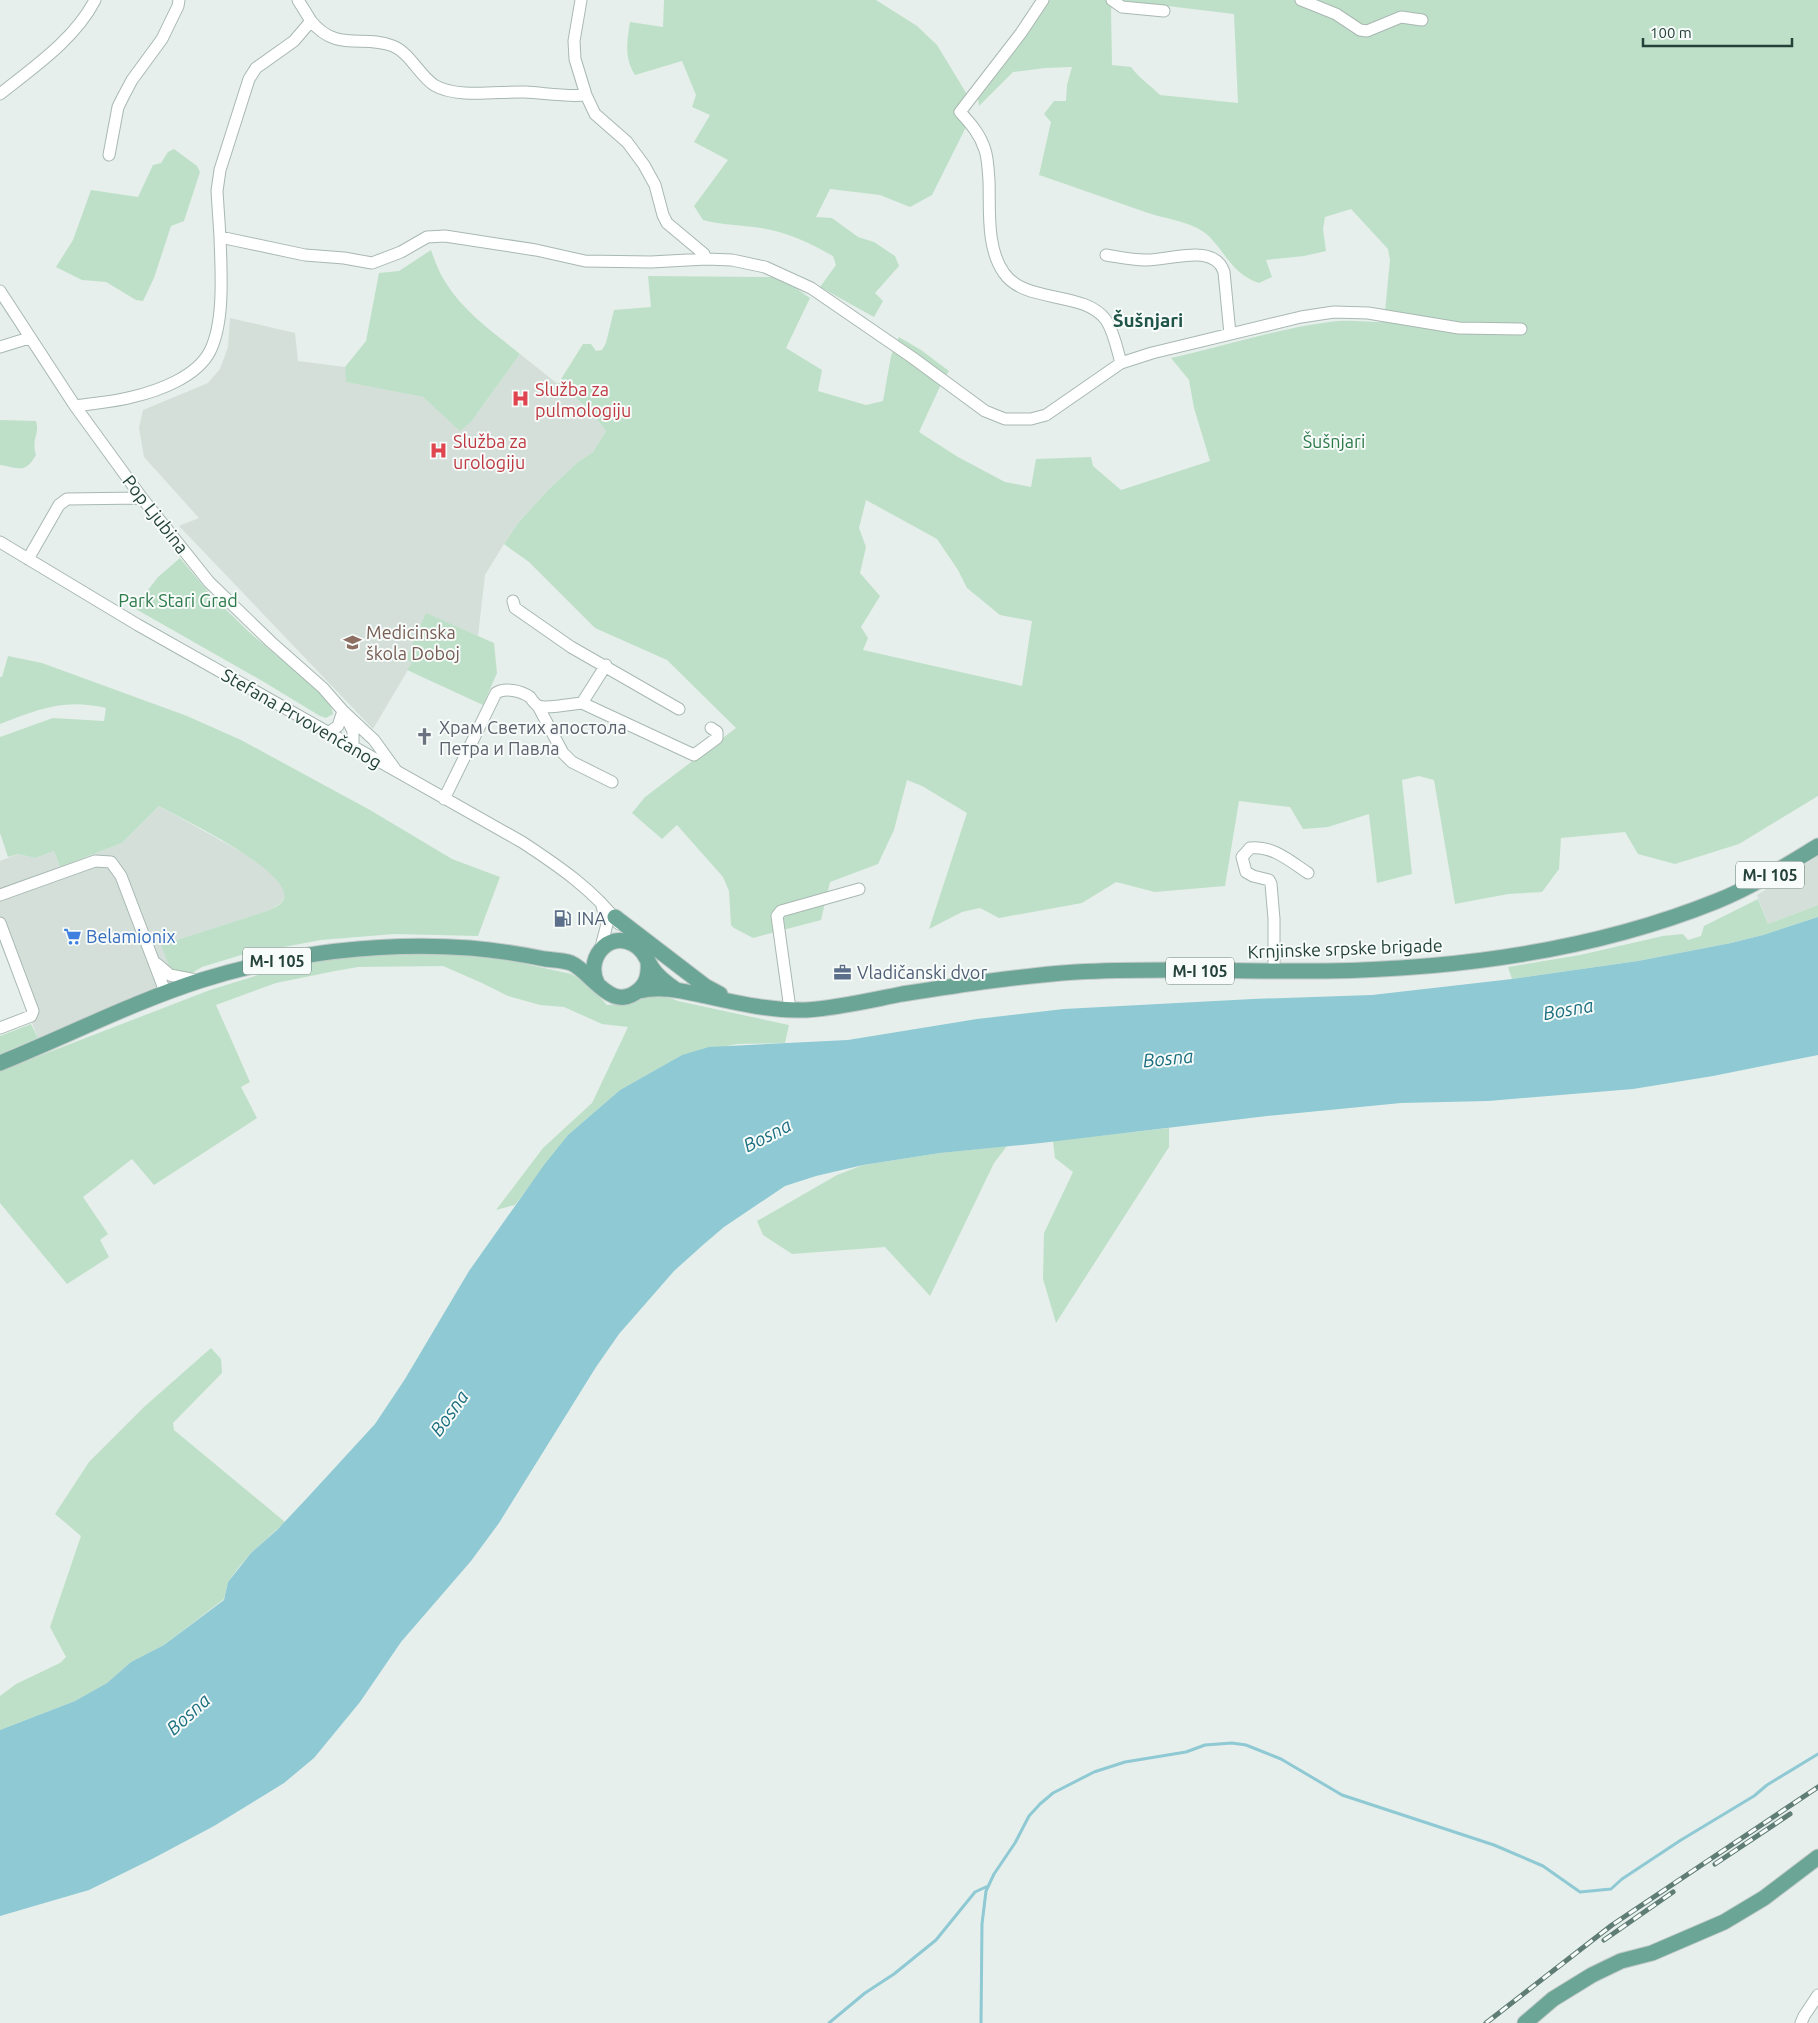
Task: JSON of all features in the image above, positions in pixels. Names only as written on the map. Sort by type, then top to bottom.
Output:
[{"type":"main road","name":"Krnjinske srpske brigade","points":[[676,990],[732,1001],[790,1009],[823,1008],[952,986],[1077,972],[1126,970],[1274,971],[1416,967],[1508,957],[1604,938],[1656,924],[1719,900],[1773,873],[1818,846]]},
{"type":"main road","points":[[614,917],[705,986],[732,1001]]},
{"type":"main road","name":"M-I 105","points":[[0,1063],[200,981],[284,959],[354,948],[437,946],[474,948],[571,963],[599,952],[605,946],[623,941],[635,945],[641,950],[661,979],[676,990]]},
{"type":"main road","points":[[598,985],[593,969],[599,952]]},
{"type":"main road","points":[[639,991],[648,974],[648,961]]},
{"type":"main road","name":"M-I 105","points":[[571,963],[610,995],[617,997],[625,997],[639,991],[660,988],[676,990]]},
{"type":"main road","points":[[1525,2023],[1553,1999],[1592,1975],[1621,1961],[1660,1950],[1724,1922],[1816,1864]]},
{"type":"street","points":[[0,94],[65,40],[88,14],[95,0]]},
{"type":"street","points":[[109,155],[118,108],[132,80],[162,39],[179,0]]},
{"type":"street","points":[[298,0],[311,22],[331,38],[393,46],[407,57],[433,84],[446,90],[586,95]]},
{"type":"street","points":[[581,0],[574,41],[575,60],[586,95],[595,114],[628,142],[656,185],[663,215],[667,223],[704,254],[706,259]]},
{"type":"street","points":[[1043,0],[1021,33],[960,112],[979,133],[986,152],[990,222],[998,263],[1004,274],[1012,282],[1025,288],[1081,304],[1097,311],[1106,320],[1111,330],[1121,363]]},
{"type":"street","points":[[1112,0],[1122,7],[1164,11]]},
{"type":"street","points":[[1302,0],[1336,14],[1360,30],[1367,31],[1401,17],[1422,20]]},
{"type":"street","points":[[75,406],[130,398],[168,386],[199,365],[210,352],[218,317],[222,286],[217,191],[220,170],[242,96],[256,68],[294,40],[311,22]]},
{"type":"street","points":[[220,237],[305,255],[344,258],[372,263],[401,252],[427,236],[445,236],[536,250],[584,261],[651,262],[706,259],[732,260],[765,266],[811,288],[914,358],[985,411],[1005,419],[1031,419],[1046,415],[1121,363],[1152,353],[1301,317],[1334,312],[1368,313],[1459,328],[1521,330]]},
{"type":"street","points":[[1106,255],[1146,260],[1203,255],[1217,259],[1224,272],[1230,334]]},
{"type":"street","name":"Pop Ljubina","points":[[0,291],[75,406],[142,498],[209,582],[271,642],[323,688],[343,711]]},
{"type":"street","points":[[0,347],[29,338]]},
{"type":"street","points":[[28,559],[59,506],[67,498],[142,498]]},
{"type":"street","name":"Stefana Prvovenčanog","points":[[0,542],[138,625],[522,842],[561,869],[598,900],[614,917],[635,945]]},
{"type":"street","points":[[513,601],[515,608],[553,635],[679,710]]},
{"type":"street","points":[[582,702],[606,666]]},
{"type":"street","points":[[444,799],[496,693],[505,690],[528,696],[538,706],[563,753],[572,762],[612,782]]},
{"type":"street","points":[[538,706],[547,707],[582,702],[694,755],[717,738],[717,732],[711,728]]},
{"type":"street","points":[[328,733],[338,726],[343,711]]},
{"type":"street","points":[[343,711],[353,731],[353,747]]},
{"type":"street","points":[[343,711],[374,740],[386,754],[397,772]]},
{"type":"street","points":[[1274,971],[1274,919],[1271,884],[1269,880],[1246,872],[1242,857],[1250,848],[1265,848],[1278,853],[1308,873]]},
{"type":"street","points":[[0,895],[95,861],[111,862],[121,876],[166,994]]},
{"type":"street","points":[[790,1009],[777,916],[781,911],[859,889]]},
{"type":"street","points":[[598,900],[604,911],[607,924],[599,952]]},
{"type":"street","points":[[0,923],[33,1011],[31,1016],[0,1028]]},
{"type":"street","points":[[154,962],[170,975],[200,981]]},
{"type":"street","points":[[1801,2023],[1818,1995]]},
{"type":"shaded area","points":[[230,318],[295,333],[298,361],[345,367],[347,382],[423,397],[460,430],[471,422],[520,354],[588,408],[606,431],[593,452],[578,462],[549,489],[518,523],[504,544],[485,575],[478,636],[426,614],[412,663],[373,729],[179,526],[199,518],[144,457],[139,428],[143,410],[208,383],[220,369],[228,347]]},
{"type":"shaded area","points":[[159,806],[245,854],[265,868],[284,889],[284,898],[281,903],[270,910],[161,945],[187,976],[38,1038],[0,943],[0,861],[18,854],[35,858],[54,851],[60,867],[122,843]]},
{"type":"shaded area","points":[[1818,856],[1818,905],[1768,924],[1757,895]]},
{"type":"green space","points":[[664,0],[876,0],[917,26],[937,45],[968,96],[966,127],[932,195],[910,207],[880,195],[830,189],[816,217],[832,218],[858,237],[874,242],[895,256],[899,266],[875,293],[883,301],[874,317],[820,287],[836,265],[833,256],[825,251],[780,232],[703,220],[694,206],[728,160],[694,142],[710,115],[692,107],[696,95],[682,61],[635,75],[629,62],[627,43],[630,22],[663,27]]},
{"type":"green space","points":[[1043,0],[1818,0],[1818,796],[1739,844],[1675,864],[1638,854],[1625,832],[1561,838],[1559,869],[1542,892],[1508,894],[1455,904],[1434,780],[1419,776],[1402,780],[1412,874],[1377,883],[1369,814],[1328,827],[1303,829],[1290,807],[1239,801],[1225,886],[1155,892],[1116,882],[1082,903],[999,918],[980,908],[962,912],[929,929],[967,813],[922,786],[907,780],[894,830],[878,864],[830,882],[821,920],[753,938],[734,928],[731,925],[729,891],[723,877],[677,825],[662,839],[632,813],[645,797],[736,728],[667,660],[595,628],[529,562],[504,544],[518,523],[549,489],[578,462],[593,452],[606,431],[588,408],[558,384],[583,344],[591,344],[596,351],[602,350],[606,343],[614,310],[651,307],[648,276],[771,277],[787,282],[810,298],[786,348],[822,370],[818,391],[866,405],[883,401],[891,356],[899,337],[921,350],[949,371],[919,432],[958,457],[1005,482],[1031,487],[1036,459],[1091,457],[1093,466],[1121,490],[1210,461],[1194,408],[1189,380],[1171,358],[1309,325],[1343,321],[1384,322],[1390,260],[1388,249],[1351,209],[1325,217],[1323,229],[1326,251],[1304,256],[1266,260],[1272,277],[1259,283],[1239,272],[1213,240],[1197,228],[1039,175],[1051,122],[1044,114],[1054,101],[1066,101],[1067,85],[1072,67],[1013,72],[979,106],[977,91]],"holes":[[[1126,1],[1234,14],[1238,103],[1160,95],[1131,67],[1112,65],[1111,8]],[[866,500],[937,539],[958,570],[967,588],[1000,615],[1032,621],[1022,686],[863,650],[868,638],[861,627],[880,596],[860,573],[866,547],[859,528]]]},
{"type":"green space","points":[[174,149],[197,166],[200,172],[184,221],[171,226],[154,278],[143,301],[136,300],[106,282],[82,280],[56,267],[73,240],[91,190],[138,197],[153,165],[161,163],[168,152]]},
{"type":"green space","points":[[431,250],[437,267],[461,303],[520,354],[471,422],[460,431],[423,397],[346,382],[345,367],[366,341],[379,273],[399,271]]},
{"type":"green space","points":[[0,420],[36,421],[37,430],[34,444],[36,455],[29,465],[17,468],[0,465]]},
{"type":"green space","name":"Park Stari Grad","points":[[180,558],[211,595],[249,632],[314,687],[331,706],[333,714],[326,718],[320,716],[134,608],[158,577]]},
{"type":"green space","points":[[426,613],[494,643],[497,673],[483,705],[407,670],[412,663],[406,659]]},
{"type":"green space","points":[[8,656],[42,663],[187,716],[241,740],[370,810],[452,859],[500,877],[478,936],[394,934],[321,940],[241,955],[202,967],[187,976],[170,968],[161,945],[270,910],[282,902],[284,898],[281,887],[270,874],[232,846],[159,806],[122,843],[60,867],[54,851],[35,858],[18,854],[8,857],[0,833],[0,737],[53,718],[104,721],[106,708],[77,704],[64,705],[40,710],[0,724],[0,677],[2,677]]},
{"type":"green space","points":[[1758,899],[1768,924],[1818,905],[1818,917],[1731,943],[1638,961],[1512,979],[1508,967],[1580,955],[1663,936],[1683,934],[1688,940],[1701,936],[1704,926]]},
{"type":"green space","points":[[427,951],[490,956],[571,974],[587,983],[607,1005],[629,1003],[645,995],[665,996],[678,1001],[789,1025],[785,1043],[737,1044],[682,1055],[620,1090],[568,1135],[515,1205],[496,1210],[543,1148],[592,1103],[628,1027],[602,1024],[564,1007],[540,1005],[508,996],[443,966],[358,967],[276,983],[216,1005],[250,1082],[241,1087],[257,1118],[154,1185],[132,1159],[83,1197],[108,1234],[100,1240],[109,1257],[67,1284],[0,1203],[0,1071],[210,990],[284,967],[316,961]]},
{"type":"green space","points":[[31,1024],[38,1038],[0,1054],[0,1036]]},
{"type":"green space","points":[[1169,1128],[1169,1147],[1056,1323],[1043,1279],[1044,1233],[1073,1172],[1055,1158],[1053,1141]]},
{"type":"green space","points":[[1007,1146],[994,1163],[930,1296],[885,1247],[792,1254],[763,1235],[757,1221],[837,1175],[863,1165],[940,1153]]},
{"type":"green space","points":[[211,1348],[221,1359],[222,1373],[173,1423],[174,1430],[285,1522],[251,1553],[239,1567],[228,1582],[224,1599],[164,1645],[131,1662],[107,1683],[75,1701],[0,1730],[0,1696],[16,1684],[60,1663],[66,1657],[50,1627],[81,1536],[55,1514],[89,1462],[144,1407]]},
{"type":"water","name":"Bosna","points":[[1818,917],[1818,1055],[1713,1076],[1633,1089],[1488,1101],[1401,1103],[1267,1116],[940,1153],[863,1165],[816,1176],[785,1186],[724,1227],[704,1244],[674,1271],[619,1334],[596,1367],[499,1523],[471,1561],[401,1642],[360,1702],[314,1758],[284,1783],[214,1826],[152,1859],[89,1890],[0,1916],[0,1730],[75,1701],[107,1683],[131,1662],[164,1645],[224,1600],[228,1582],[251,1553],[277,1530],[375,1424],[405,1379],[469,1271],[544,1165],[568,1135],[620,1090],[682,1055],[709,1047],[848,1040],[977,1019],[1064,1009],[1372,995],[1512,979],[1638,961],[1731,943]]},
{"type":"waterway","points":[[981,2023],[982,1924],[986,1891],[994,1874],[1015,1843],[1029,1816],[1040,1804],[1053,1793],[1094,1772],[1125,1762],[1186,1752],[1205,1745],[1232,1743],[1246,1745],[1281,1759],[1342,1795],[1494,1845],[1543,1866],[1580,1892],[1611,1889],[1622,1879],[1681,1840],[1754,1796],[1767,1785],[1818,1754]]},
{"type":"waterway","points":[[829,2023],[865,1993],[894,1974],[936,1940],[975,1892],[988,1886]]},
{"type":"railway","points":[[1486,2023],[1612,1925],[1818,1787]]},
{"type":"railway","points":[[1715,1864],[1790,1814]]},
{"type":"railway","points":[[1604,1940],[1673,1892]]},
{"type":"place","name":"Služba za pulmologiju","points":[[521,399]]},
{"type":"place","name":"Služba za urologiju","points":[[439,451]]},
{"type":"place","name":"Medicinska škola Doboj","points":[[352,642]]},
{"type":"place","name":"Храм Светих апостола Петра и Павла","points":[[425,737]]},
{"type":"place","name":"INA","points":[[563,918]]},
{"type":"place","name":"Belamionix","points":[[72,936]]},
{"type":"place","name":"Vladičanski dvor","points":[[843,972]]},
{"type":"district","name":"Šušnjari","points":[[1148,320]]}]
